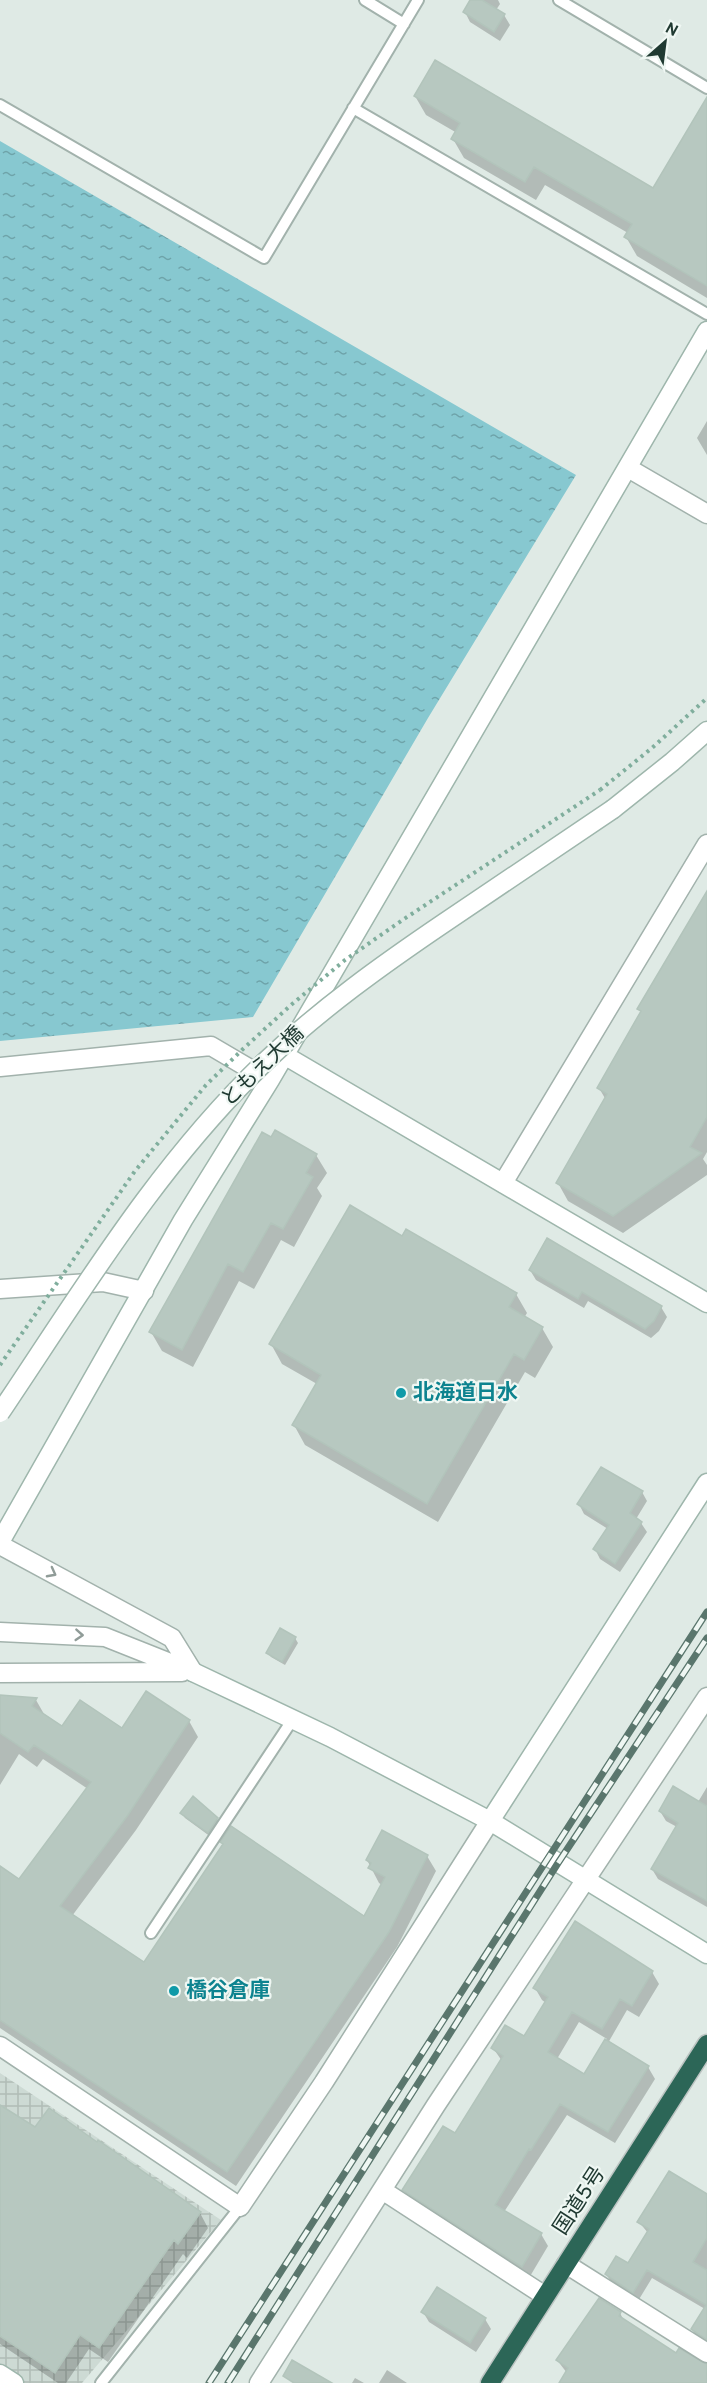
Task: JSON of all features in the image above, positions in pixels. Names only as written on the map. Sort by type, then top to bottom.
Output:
[{"type":"highway","name":"国道5号","points":[[490,2383],[707,2044]]},
{"type":"street","points":[[193,1672],[172,1638],[0,1543],[183,1221],[270,1080],[707,331]]},
{"type":"street","points":[[628,468],[707,513]]},
{"type":"street","name":"ともえ大橋","points":[[0,1413],[102,1260],[148,1196],[218,1112],[267,1060],[312,1019],[368,976],[613,809],[707,731]]},
{"type":"street","points":[[503,1183],[707,844]]},
{"type":"street","points":[[0,1067],[211,1046],[270,1080]]},
{"type":"street","points":[[284,1055],[707,1303]]},
{"type":"street","points":[[0,1289],[103,1282],[144,1291]]},
{"type":"street","points":[[0,2046],[240,2207],[324,2082],[707,1483]]},
{"type":"street","points":[[0,1632],[105,1637],[193,1672],[293,1719],[490,1821],[707,1954]]},
{"type":"street","points":[[0,1673],[193,1672]]},
{"type":"street","points":[[259,2383],[436,2105],[587,1881],[707,1697]]},
{"type":"street","points":[[382,2190],[546,2296]]},
{"type":"street","points":[[566,2264],[707,2353]]},
{"type":"street","points":[[0,2374],[14,2383]]},
{"type":"lane","points":[[365,0],[404,24]]},
{"type":"lane","points":[[0,105],[264,258],[418,0]]},
{"type":"lane","points":[[559,0],[707,88]]},
{"type":"lane","points":[[353,108],[707,314]]},
{"type":"lane","points":[[151,1933],[293,1719]]},
{"type":"lane","points":[[101,2383],[240,2207]]},
{"type":"path","points":[[600,790],[652,748],[707,698]]},
{"type":"shaded area","points":[[0,2073],[221,2220],[82,2383],[0,2383]]},
{"type":"water","points":[[0,141],[576,475],[428,718],[253,1017],[0,1041]]},
{"type":"building","points":[[470,0],[482,0],[505,14],[494,32],[463,12]]},
{"type":"building","points":[[435,60],[653,188],[707,97],[707,286],[624,237],[632,224],[534,167],[525,182],[451,139],[460,123],[414,96]]},
{"type":"building","points":[[707,891],[707,1117],[690,1147],[702,1153],[613,1216],[556,1183],[607,1094],[597,1088],[641,1011],[637,1009]]},
{"type":"building","points":[[275,1130],[317,1154],[306,1173],[313,1177],[283,1229],[271,1223],[243,1272],[228,1264],[182,1350],[149,1332],[262,1132],[271,1137]]},
{"type":"building","name":"北海道日水","points":[[350,1205],[402,1236],[406,1229],[517,1293],[509,1307],[543,1327],[524,1360],[514,1354],[427,1504],[292,1425],[321,1375],[269,1344]]},
{"type":"building","points":[[547,1238],[662,1306],[654,1321],[645,1329],[582,1292],[578,1299],[529,1270]]},
{"type":"building","points":[[601,1467],[643,1491],[630,1513],[642,1522],[615,1564],[593,1549],[609,1525],[577,1504]]},
{"type":"building","points":[[280,1628],[296,1637],[282,1662],[266,1653]]},
{"type":"building","name":"橋谷倉庫","points":[[146,1691],[190,1720],[128,1815],[60,1906],[144,1962],[223,1844],[220,1842],[231,1826],[364,1916],[385,1877],[368,1868],[371,1863],[366,1860],[382,1830],[428,1855],[389,1932],[227,2172],[0,2020],[0,1866],[19,1879],[91,1782],[34,1745],[28,1752],[0,1733],[0,1695],[37,1698],[32,1706],[62,1726],[80,1700],[122,1728]]},
{"type":"building","points":[[673,1786],[707,1806],[707,1901],[651,1869],[678,1823],[659,1811]]},
{"type":"building","points":[[193,1796],[218,1818],[208,1833],[180,1813]]},
{"type":"building","points":[[575,1921],[653,1971],[632,2006],[620,1999],[602,2029],[572,2012],[548,2052],[584,2074],[605,2039],[649,2066],[608,2132],[560,2104],[531,2150],[529,2149],[495,2205],[542,2233],[522,2267],[402,2190],[443,2126],[455,2133],[503,2056],[491,2048],[505,2025],[524,2036],[548,1997],[533,1988]]},
{"type":"building","points":[[0,2105],[35,2127],[49,2108],[201,2212],[178,2244],[174,2240],[99,2348],[80,2335],[55,2373],[0,2336]]},
{"type":"building","points":[[669,2171],[707,2194],[707,2238],[693,2262],[707,2270],[707,2340],[691,2329],[706,2305],[647,2270],[633,2293],[605,2274],[616,2256],[628,2263],[649,2229],[637,2222]]},
{"type":"building","points":[[437,2287],[486,2318],[470,2343],[421,2312]]},
{"type":"building","points":[[599,2298],[621,2312],[619,2316],[676,2353],[679,2348],[707,2364],[707,2383],[559,2383],[568,2368],[556,2360]]},
{"type":"building","points":[[292,2360],[332,2383],[294,2383],[283,2376]]},
{"type":"railway","points":[[209,2383],[707,1612]]},
{"type":"railway","points":[[228,2383],[558,1863],[707,1638]]},
{"type":"place","name":"北海道日水","points":[[401,1393]]},
{"type":"place","name":"橋谷倉庫","points":[[174,1991]]}]
